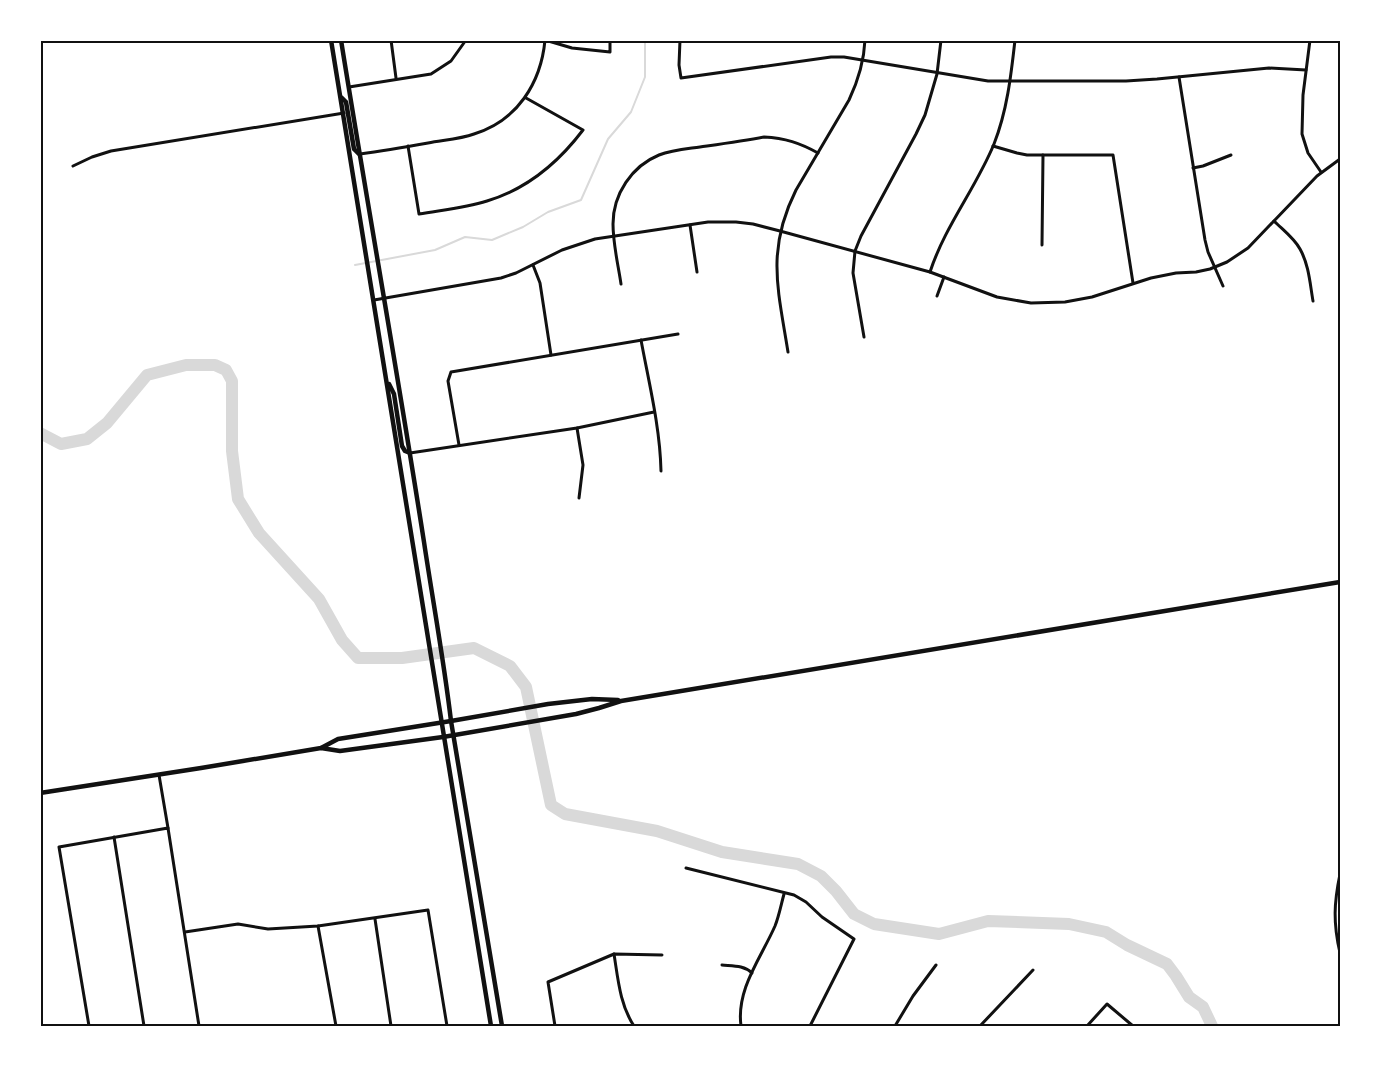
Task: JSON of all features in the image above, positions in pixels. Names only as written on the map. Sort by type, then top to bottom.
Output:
[{"type":"main road","points":[[331,40],[491,1026]]},
{"type":"main road","points":[[341,40],[502,1026]]},
{"type":"main road","points":[[341,96],[346,102],[354,149],[360,154]]},
{"type":"main road","points":[[387,379],[394,394],[402,446],[410,453]]},
{"type":"main road","points":[[40,793],[321,748],[340,751],[443,737],[576,714],[621,700],[1341,582]]},
{"type":"main road","points":[[321,748],[338,739],[548,704],[592,699],[621,700]]},
{"type":"street","points":[[391,40],[396,78]]},
{"type":"street","points":[[349,87],[431,74],[451,62],[466,40]]},
{"type":"street","points":[[360,154],[465,137],[482,131],[508,116],[526,98],[538,75],[545,40],[572,48],[610,52],[610,40]]},
{"type":"street","points":[[680,40],[681,78],[819,57],[844,57],[975,80],[1010,82],[1126,81],[1269,68],[1306,70]]},
{"type":"street","points":[[788,352],[777,279],[777,246],[780,231],[789,204],[849,100],[863,61],[866,40]]},
{"type":"street","points":[[864,337],[853,273],[855,251],[916,134],[932,95],[941,40]]},
{"type":"street","points":[[930,272],[941,243],[993,146],[1006,108],[1015,40]]},
{"type":"street","points":[[1310,40],[1303,95],[1302,134],[1308,153],[1321,172]]},
{"type":"street","points":[[1179,77],[1205,240],[1223,286]]},
{"type":"street","points":[[408,146],[419,214],[472,205],[504,195],[546,170],[560,158],[583,130],[526,98]]},
{"type":"street","points":[[74,166],[111,151],[344,113]]},
{"type":"street","points":[[621,284],[614,236],[614,212],[621,191],[631,175],[648,161],[658,155],[675,151],[764,137],[786,139],[818,153]]},
{"type":"street","points":[[993,146],[1017,153],[1043,155],[1113,155],[1133,283]]},
{"type":"street","points":[[1042,245],[1043,155]]},
{"type":"street","points":[[1193,168],[1231,155]]},
{"type":"street","points":[[374,300],[489,281],[516,273],[578,244],[614,236],[719,221],[753,224],[855,251],[930,272],[997,297],[1049,304],[1077,300],[1163,275],[1196,272],[1232,259],[1248,248],[1321,172],[1341,159]]},
{"type":"street","points":[[1274,221],[1290,236],[1300,250],[1306,265],[1313,301]]},
{"type":"street","points":[[690,225],[697,272]]},
{"type":"street","points":[[532,265],[540,283],[551,355]]},
{"type":"street","points":[[937,296],[944,277]]},
{"type":"street","points":[[459,445],[448,381],[451,372],[678,334]]},
{"type":"street","points":[[641,340],[661,456],[661,471]]},
{"type":"street","points":[[410,453],[577,428],[654,412]]},
{"type":"street","points":[[577,428],[583,465],[579,498]]},
{"type":"street","points":[[159,775],[199,1026]]},
{"type":"street","points":[[89,1026],[59,847],[168,828]]},
{"type":"street","points":[[114,837],[144,1026]]},
{"type":"street","points":[[686,868],[801,898],[822,917],[854,939],[810,1026]]},
{"type":"street","points":[[1341,874],[1334,921],[1341,953]]},
{"type":"street","points":[[741,1026],[740,1016],[746,985],[775,925],[784,894]]},
{"type":"street","points":[[184,932],[238,924],[268,929],[318,926],[428,910],[447,1026]]},
{"type":"street","points":[[374,918],[391,1026]]},
{"type":"street","points":[[318,926],[336,1026]]},
{"type":"street","points":[[614,954],[622,1001],[634,1026]]},
{"type":"street","points":[[555,1026],[548,982],[614,954],[662,955]]},
{"type":"street","points":[[722,965],[742,966],[752,973]]},
{"type":"street","points":[[895,1026],[936,965]]},
{"type":"street","points":[[980,1026],[1033,970]]},
{"type":"street","points":[[1087,1026],[1107,1004],[1132,1026]]},
{"type":"waterway","points":[[355,265],[435,250],[465,237],[492,240],[523,227],[548,212],[581,200],[608,139],[631,112],[645,77],[645,40]]},
{"type":"waterway","points":[[40,433],[61,444],[87,439],[107,423],[147,375],[186,365],[215,365],[226,370],[232,381],[232,451],[238,499],[259,533],[319,599],[342,640],[358,658],[402,658],[474,648],[510,666],[526,687],[551,805],[565,814],[657,831],[722,852],[798,864],[821,876],[854,914],[874,924],[939,934],[988,921],[1069,924],[1106,932],[1167,964],[1189,997],[1203,1007],[1212,1026]]}]
